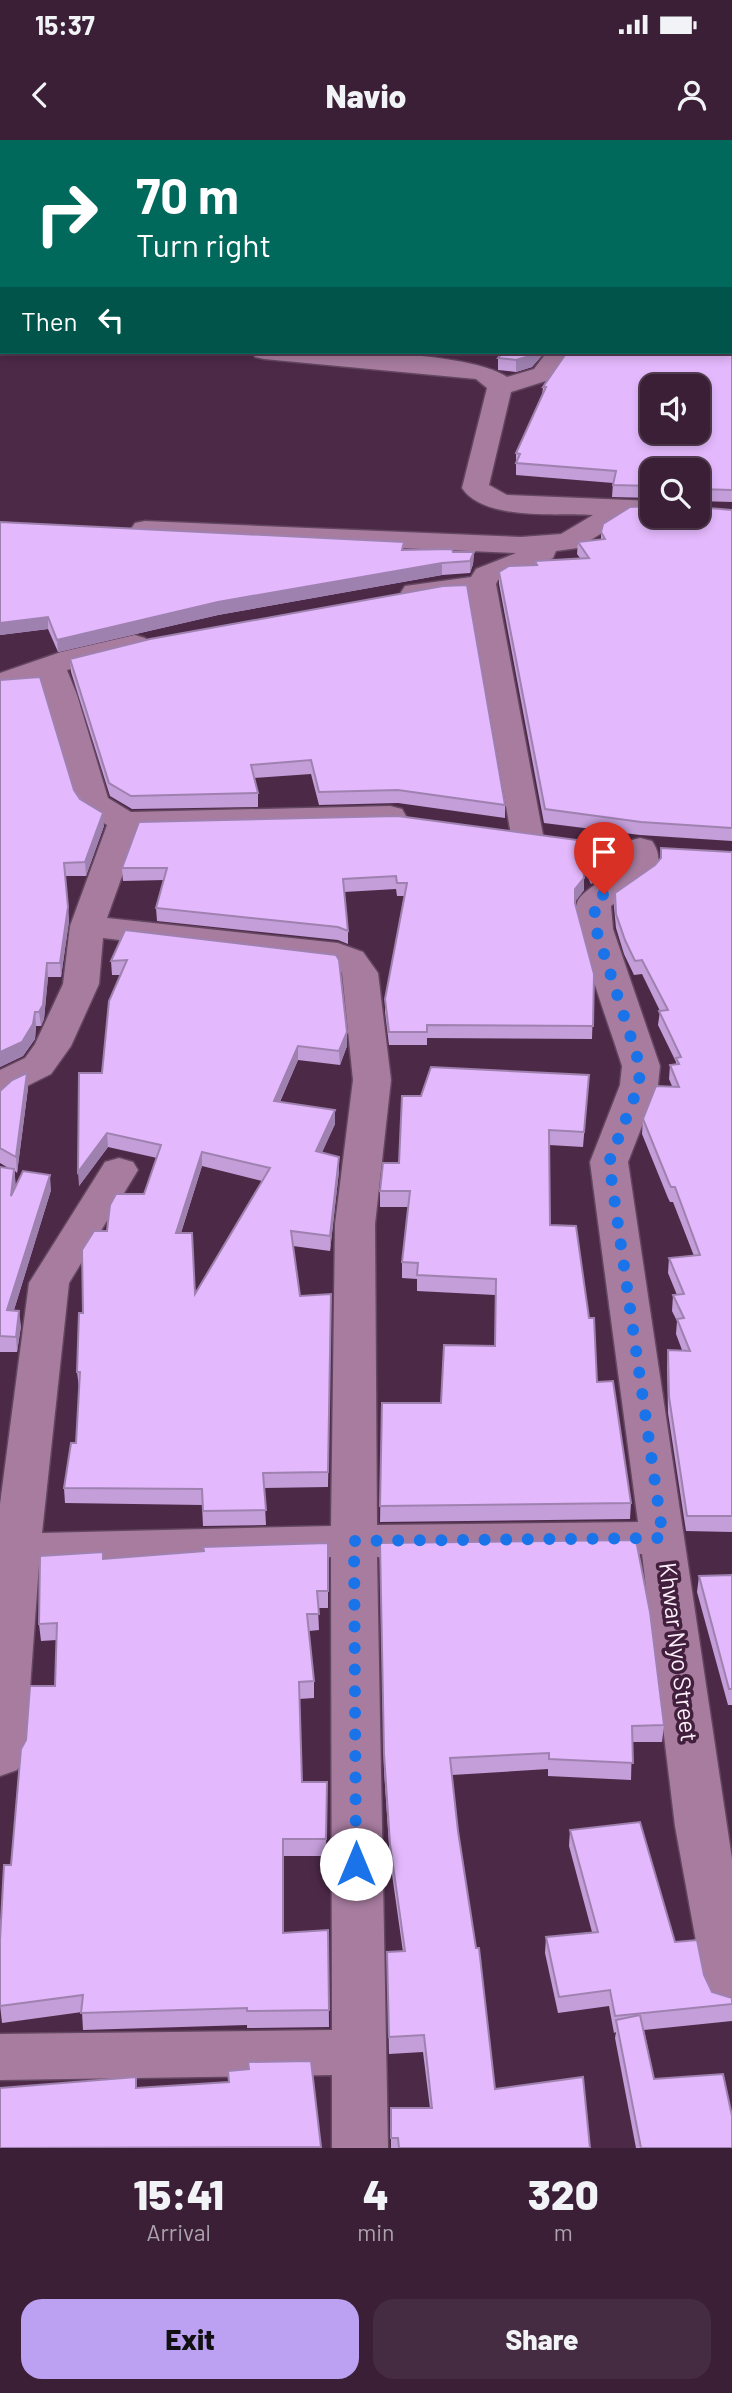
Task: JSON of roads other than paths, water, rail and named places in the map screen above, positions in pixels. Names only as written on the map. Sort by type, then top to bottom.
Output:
[{"type":"street","points":[[327,354],[456,368],[483,373],[498,382],[500,388],[475,488],[491,498],[504,502],[640,509]]},
{"type":"street","points":[[500,388],[543,374],[558,354]]},
{"type":"street","points":[[527,835],[482,584],[486,575],[568,542],[623,508]]},
{"type":"street","points":[[125,528],[521,545],[568,542]]},
{"type":"street","points":[[389,597],[442,587],[482,584]]},
{"type":"street","points":[[0,683],[28,676],[50,666],[163,638]]},
{"type":"street","points":[[50,666],[62,695],[93,803],[125,822],[398,816],[424,820]]},
{"type":"street","points":[[0,1084],[38,1066],[53,1046],[81,984],[88,926],[125,822]]},
{"type":"street","name":"Khwar Nyo Street","points":[[640,848],[641,870],[594,902],[596,929],[640,1066],[639,1085],[609,1162],[663,1538],[716,1825],[732,1991]]},
{"type":"street","points":[[88,926],[338,954],[351,959],[360,973],[372,1080],[355,1224],[354,1541],[359,2148]]},
{"type":"street","points":[[0,1757],[8,1550],[49,1283],[120,1170]]},
{"type":"street","points":[[8,1550],[354,1541],[663,1538]]},
{"type":"street","points":[[0,2057],[357,2052]]}]
